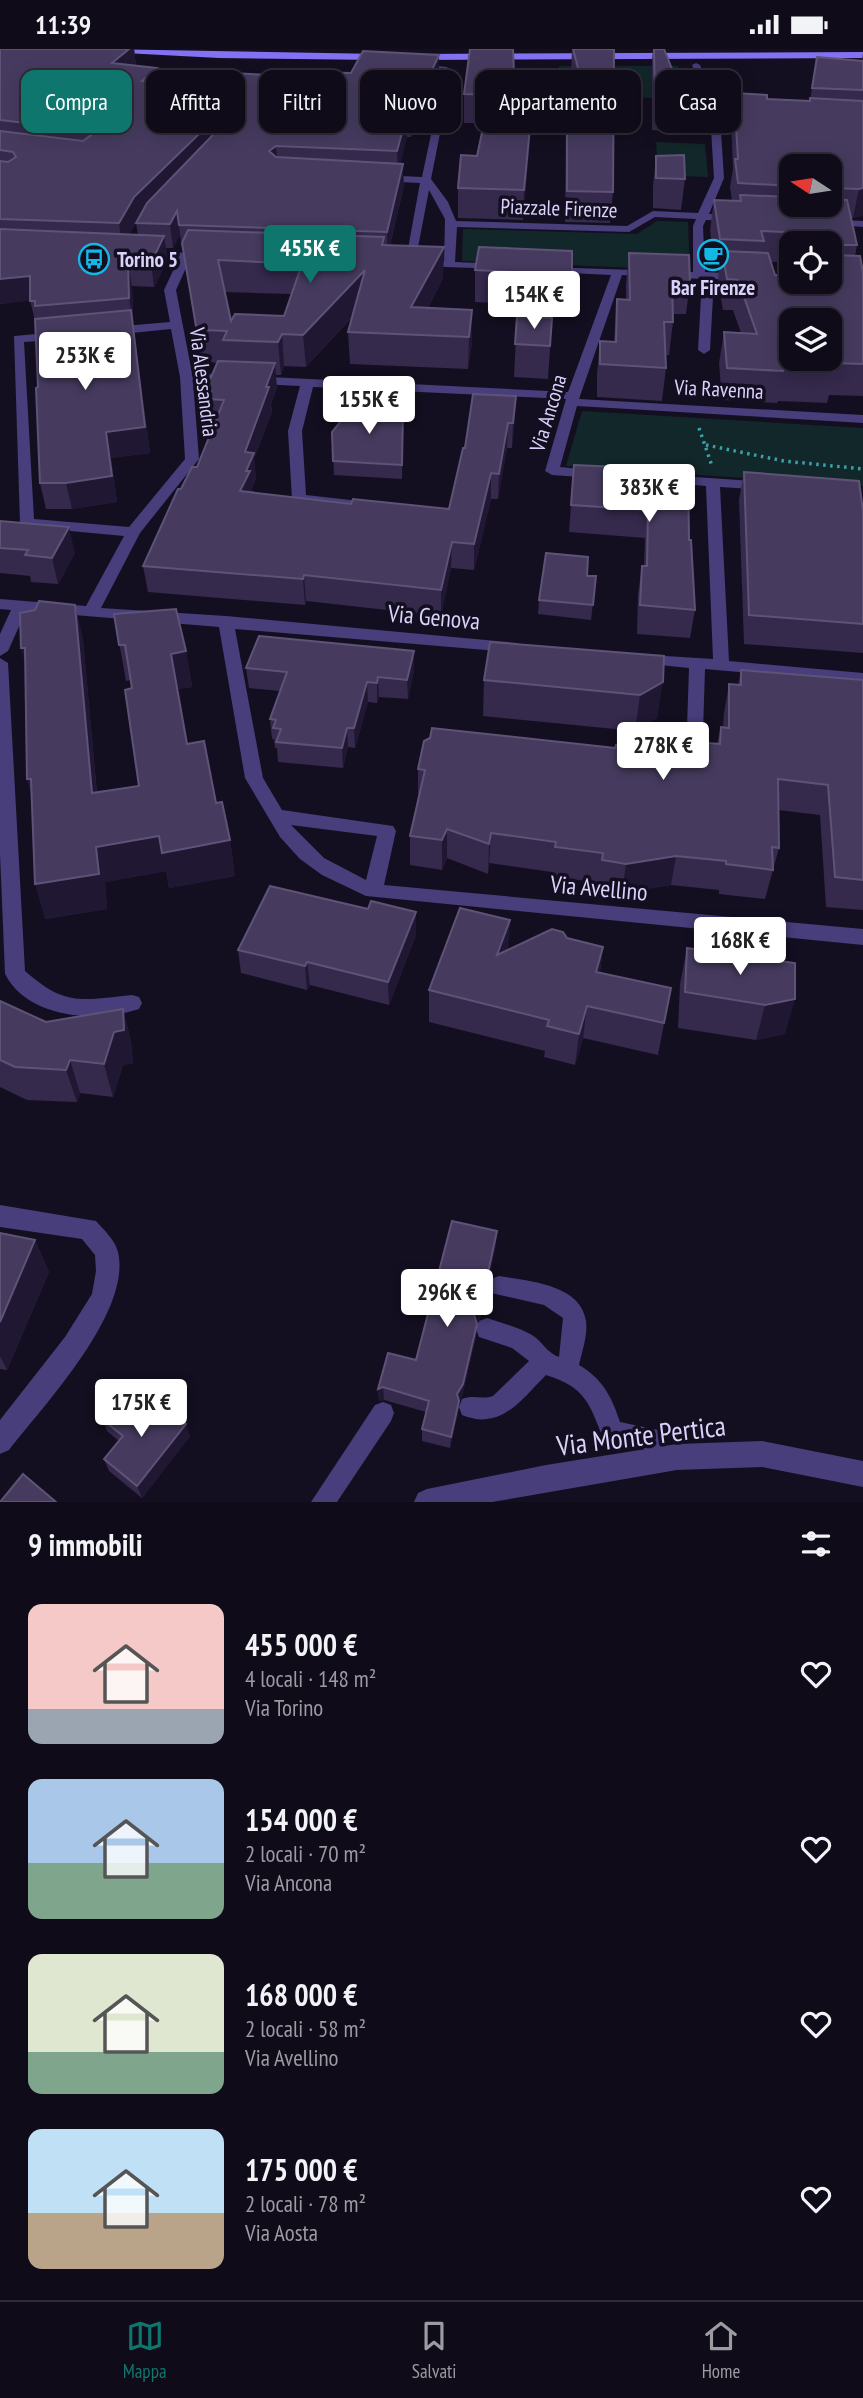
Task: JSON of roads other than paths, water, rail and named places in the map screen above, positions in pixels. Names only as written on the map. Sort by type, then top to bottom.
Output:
[{"type":"main road","points":[[105,49],[387,61]]},
{"type":"main road","points":[[402,57],[863,55]]},
{"type":"street","points":[[360,64],[387,61]]},
{"type":"street","points":[[410,263],[448,73],[447,70],[411,67]]},
{"type":"street","points":[[741,114],[769,115]]},
{"type":"street","points":[[705,350],[703,275],[698,226],[719,178],[718,133]]},
{"type":"street","points":[[373,177],[427,180],[448,206],[452,224],[449,265]]},
{"type":"street","name":"Piazzale Firenze","points":[[452,224],[629,229],[653,214],[744,218]]},
{"type":"street","points":[[810,221],[863,224]]},
{"type":"street","points":[[127,253],[214,256]]},
{"type":"street","name":"Via Alessandria","points":[[91,611],[133,531],[192,460],[186,377],[170,291],[186,255]]},
{"type":"street","points":[[396,263],[514,268]]},
{"type":"street","points":[[540,269],[749,277]]},
{"type":"street","name":"Via Ancona","points":[[606,475],[552,471],[573,399],[618,272]]},
{"type":"street","points":[[97,332],[176,325]]},
{"type":"street","points":[[71,335],[18,339],[27,523],[133,531]]},
{"type":"street","name":"Via Ravenna","points":[[186,377],[308,382],[863,419]]},
{"type":"street","points":[[308,382],[295,431],[299,499],[388,508]]},
{"type":"street","points":[[646,478],[781,488]]},
{"type":"street","points":[[713,483],[721,666]]},
{"type":"street","name":"Via Genova","points":[[0,604],[226,621],[531,649]]},
{"type":"street","points":[[0,651],[21,606]]},
{"type":"street","name":"Via Avellino","points":[[226,621],[254,778],[293,844],[321,867],[373,891],[863,937]]},
{"type":"street","points":[[628,657],[863,678]]},
{"type":"street","points":[[0,663],[15,974],[38,996],[67,1009],[132,1003]]},
{"type":"street","points":[[629,750],[643,752],[695,731],[697,663]]},
{"type":"street","points":[[276,816],[387,831],[373,891]]},
{"type":"street","points":[[0,1216],[88,1229],[106,1251],[108,1271],[103,1299],[74,1346],[0,1441]]},
{"type":"street","name":"Via Monte Pertica","points":[[427,1502],[546,1478],[663,1459],[762,1454],[863,1474]]},
{"type":"lane","points":[[499,1286],[562,1301],[572,1310],[575,1322],[567,1370]]},
{"type":"lane","points":[[487,1329],[519,1338],[530,1345],[543,1363],[567,1370],[586,1382],[602,1399],[612,1432],[650,1438],[663,1459]]},
{"type":"lane","points":[[470,1407],[487,1410],[501,1404],[543,1363]]},
{"type":"lane","points":[[323,1502],[383,1413]]},
{"type":"place","name":"Bar Firenze","points":[[713,255]]},
{"type":"place","name":"Torino 5","points":[[94,259]]}]
